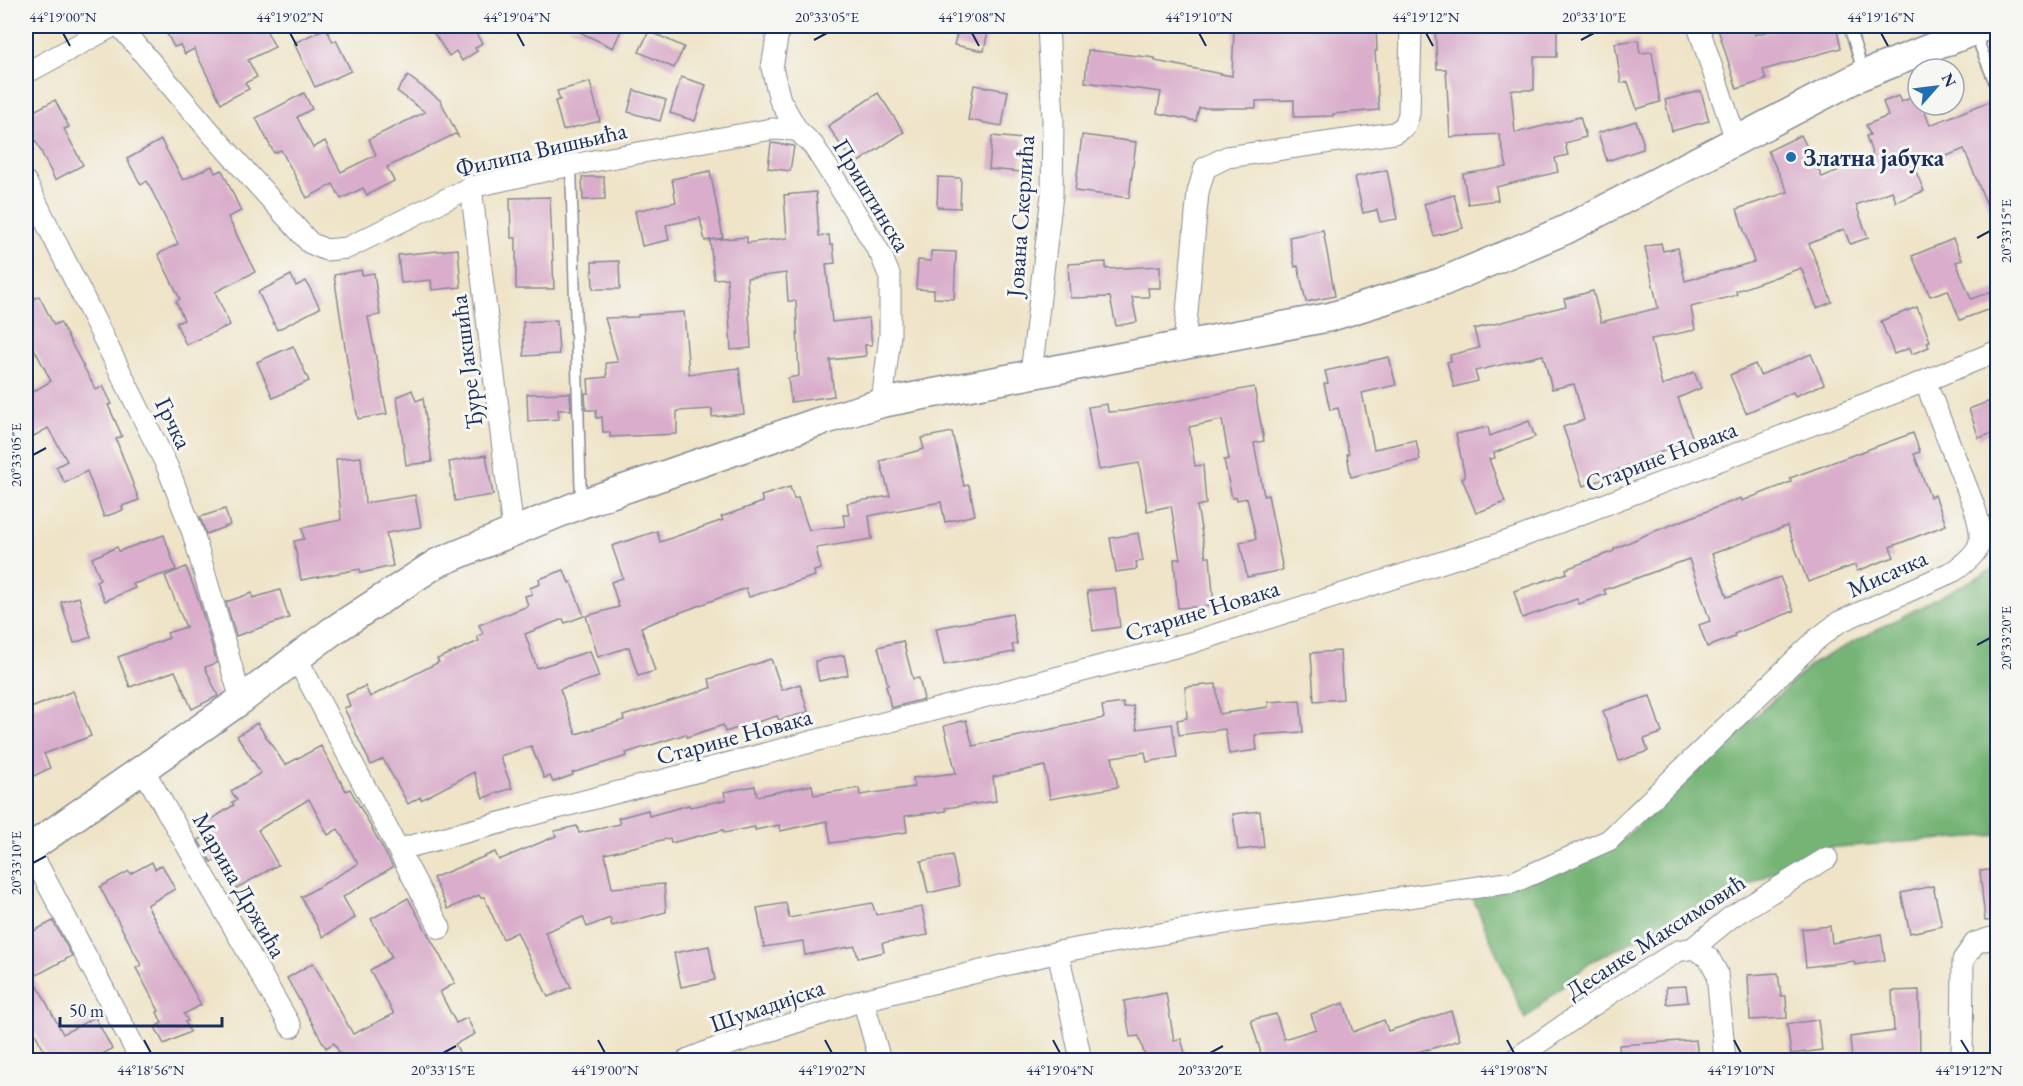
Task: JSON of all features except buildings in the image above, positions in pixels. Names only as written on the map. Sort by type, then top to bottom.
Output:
[{"type":"main road","points":[[27,848],[241,700],[331,632],[437,562],[581,504],[818,422],[882,403],[1330,317],[1442,282],[1565,230],[1864,74],[1980,28]]},
{"type":"street","points":[[26,73],[113,26]]},
{"type":"street","name":"Филипа Вишњића","points":[[120,26],[213,135],[310,243],[326,250],[346,248],[471,187],[572,165],[772,129],[796,130]]},
{"type":"street","name":"Приштинска","points":[[779,26],[772,68],[780,100],[796,130],[813,145],[841,189],[881,255],[890,277],[890,335],[882,403]]},
{"type":"street","name":"Јована Скерлића","points":[[1030,374],[1052,195],[1053,119],[1048,26]]},
{"type":"street","points":[[1184,345],[1198,192],[1205,168],[1227,157],[1394,133],[1405,126],[1408,114],[1411,26]]},
{"type":"street","points":[[1698,26],[1736,140]]},
{"type":"street","name":"Грчка","points":[[26,182],[167,466],[193,532],[241,700]]},
{"type":"street","name":"Ђуре Јакшића","points":[[471,187],[513,531]]},
{"type":"street","name":"Старине Новака","points":[[400,849],[1190,643],[1518,538],[1998,351]]},
{"type":"street","name":"Мисачка","points":[[1687,766],[1817,639],[1839,622],[1954,571],[1979,549],[1981,538],[1974,506],[1925,381]]},
{"type":"street","points":[[297,659],[440,928]]},
{"type":"street","name":"Шумадијска","points":[[687,1060],[863,1000],[1058,952],[1205,926],[1514,882],[1609,840],[1687,766]]},
{"type":"street","name":"Марина Држића","points":[[143,769],[291,1027]]},
{"type":"street","points":[[27,848],[141,1060]]},
{"type":"street","name":"Десанке Максимовић","points":[[1514,1060],[1612,992],[1678,951],[1693,948],[1731,917],[1827,858]]},
{"type":"street","points":[[1962,1060],[1963,960],[1975,943],[1998,936]]},
{"type":"street","points":[[1693,948],[1709,958],[1718,973],[1725,1060]]},
{"type":"street","points":[[1058,952],[1081,1060]]},
{"type":"street","points":[[863,1000],[880,1060]]},
{"type":"lane","points":[[1849,26],[1864,74]]},
{"type":"lane","points":[[1980,28],[1998,91]]},
{"type":"lane","points":[[572,165],[581,504]]},
{"type":"green space","points":[[1997,567],[1997,835],[1824,848],[1590,962],[1525,1019],[1469,889],[1617,845],[1813,663]]},
{"type":"place","name":"Златна јабука","points":[[1791,157]]}]
